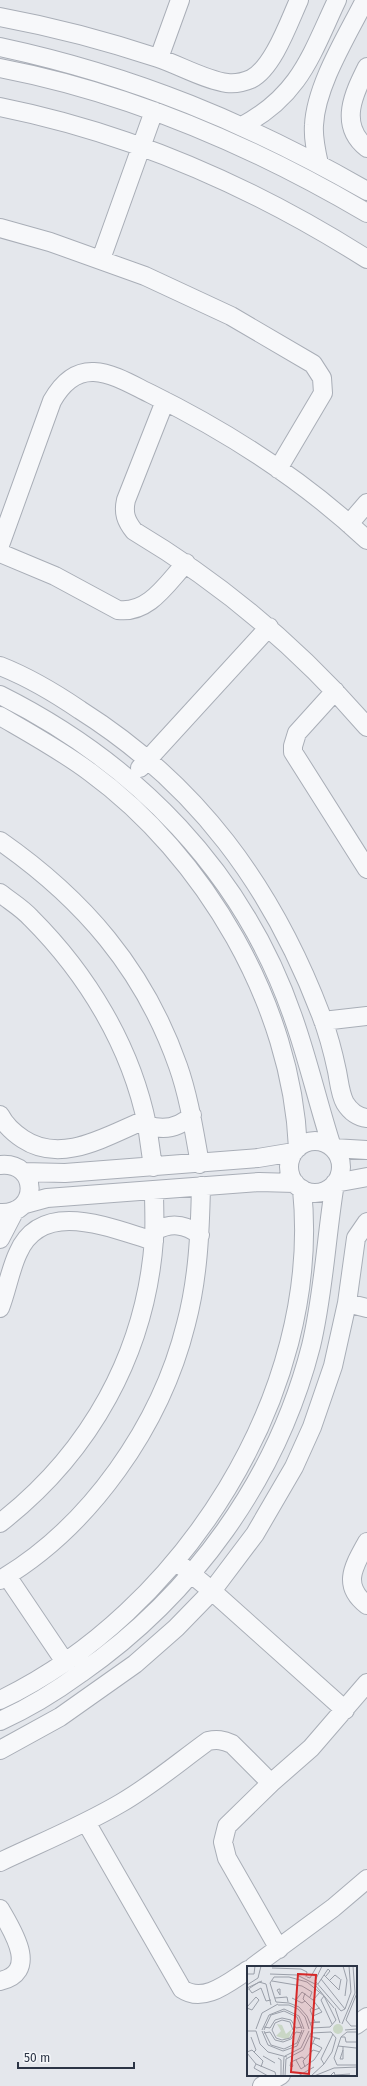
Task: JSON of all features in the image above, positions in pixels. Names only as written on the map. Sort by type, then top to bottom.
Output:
[{"type":"street","points":[[159,58],[180,0]]},
{"type":"street","points":[[0,16],[96,39],[159,58],[227,83],[239,82],[251,78],[262,71],[269,61],[299,0]]},
{"type":"street","points":[[242,126],[260,116],[290,90],[301,74],[337,0]]},
{"type":"street","points":[[319,164],[314,131],[316,105],[322,86],[365,0]]},
{"type":"street","points":[[0,47],[44,57],[112,76],[178,99],[242,126],[319,164],[367,191]]},
{"type":"street","points":[[367,67],[352,100],[350,112],[356,135],[367,148]]},
{"type":"street","points":[[0,68],[87,89],[154,111],[234,143],[311,180],[367,213]]},
{"type":"street","points":[[0,107],[76,126],[141,147],[205,172],[268,202],[328,234],[367,258]]},
{"type":"street","points":[[101,259],[154,111]]},
{"type":"street","points":[[0,228],[101,259],[189,295],[231,316],[313,364],[318,371],[323,385],[320,400],[278,469]]},
{"type":"street","points":[[0,545],[52,401],[58,390],[68,380],[80,374],[93,372],[106,374],[164,401],[242,444],[278,469],[349,524],[367,540]]},
{"type":"street","points":[[164,401],[126,500],[125,517],[134,531],[186,563],[228,593],[269,627],[335,691],[367,727]]},
{"type":"street","points":[[349,524],[367,503]]},
{"type":"street","points":[[0,553],[55,576],[118,610],[127,611],[144,606],[186,563]]},
{"type":"street","points":[[130,779],[269,627]]},
{"type":"street","points":[[0,666],[57,695],[103,724],[148,759],[186,795],[222,836],[254,880],[282,926],[306,975],[323,1021],[345,1103],[357,1115],[367,1118]]},
{"type":"street","points":[[335,691],[297,733],[292,746],[294,752],[367,869]]},
{"type":"street","points":[[0,695],[67,732],[130,779],[182,830],[227,887],[264,950],[293,1016],[332,1148],[337,1153],[341,1165],[340,1172],[335,1183],[319,1308],[303,1374],[288,1417],[273,1451],[235,1517],[192,1574],[157,1611],[115,1649],[51,1695],[0,1721]]},
{"type":"street","points":[[0,716],[45,741],[91,773],[134,808],[172,849],[206,892],[235,939],[260,989],[279,1041],[293,1095],[296,1150],[291,1158],[290,1171],[299,1186],[305,1232],[298,1302],[288,1350],[273,1397],[229,1485],[197,1535],[176,1562],[145,1596],[65,1662],[20,1690],[0,1700]]},
{"type":"street","points":[[0,841],[33,864],[71,897],[105,934],[134,975],[159,1019],[175,1060],[192,1115],[200,1164]]},
{"type":"street","points":[[0,893],[30,917],[70,960],[103,1009],[128,1063],[146,1122],[153,1167]]},
{"type":"street","points":[[323,1021],[367,1016]]},
{"type":"street","points":[[0,1114],[14,1133],[30,1144],[48,1150],[66,1150],[85,1145],[146,1122]]},
{"type":"street","points":[[146,1122],[154,1128],[171,1128],[179,1125],[192,1115]]},
{"type":"street","points":[[8,1164],[65,1174],[258,1158],[296,1150],[315,1141],[332,1148],[367,1150]]},
{"type":"street","points":[[0,1239],[13,1210],[30,1191],[30,1184],[8,1164]]},
{"type":"street","points":[[13,1210],[46,1198],[259,1182],[299,1186],[316,1192],[323,1191],[335,1183],[367,1177]]},
{"type":"street","points":[[65,1662],[3,1578],[42,1550],[75,1520],[100,1492],[132,1449],[154,1409],[172,1368],[186,1325],[195,1280],[200,1235],[201,1186]]},
{"type":"street","points":[[0,1524],[28,1501],[69,1458],[102,1409],[128,1356],[145,1299],[154,1236],[154,1190]]},
{"type":"street","points":[[0,1308],[18,1252],[26,1240],[38,1229],[52,1222],[68,1220],[83,1221],[154,1236]]},
{"type":"street","points":[[0,1750],[60,1717],[135,1664],[176,1628],[212,1591],[255,1534],[294,1467],[312,1427],[333,1366],[346,1303],[356,1238],[367,1222]]},
{"type":"street","points":[[154,1236],[162,1227],[178,1225],[186,1227],[200,1235]]},
{"type":"street","points":[[346,1303],[367,1308]]},
{"type":"street","points":[[367,1542],[354,1567],[352,1581],[354,1594],[367,1605]]},
{"type":"street","points":[[176,1562],[212,1591],[345,1710]]},
{"type":"street","points":[[279,1949],[227,1858],[223,1842],[227,1826],[271,1783],[311,1748],[367,1683]]},
{"type":"street","points":[[0,1862],[86,1822],[147,1786],[208,1741],[215,1739],[224,1740],[232,1744],[271,1783]]},
{"type":"street","points":[[86,1822],[182,1989],[190,1994],[202,1995],[212,1992],[247,1971]]},
{"type":"street","points":[[254,1966],[279,1949],[333,1908],[367,1879]]},
{"type":"street","points":[[0,1909],[20,1948],[21,1958],[19,1967],[14,1974],[0,1981]]},
{"type":"street","points":[[357,2024],[367,2017]]},
{"type":"street","points":[[262,2086],[279,2076]]}]
